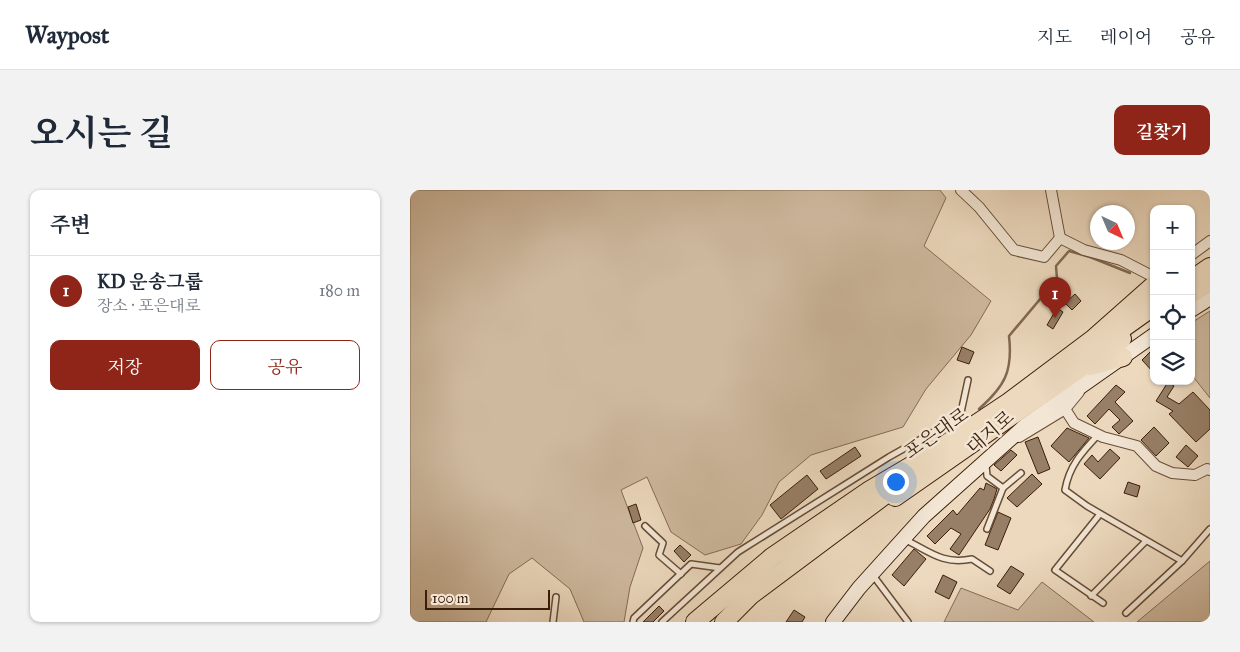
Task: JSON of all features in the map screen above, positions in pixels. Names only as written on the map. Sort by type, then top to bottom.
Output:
[{"type":"highway","points":[[1195,277],[1210,267]]},
{"type":"highway","points":[[1195,291],[1210,282]]},
{"type":"highway","points":[[695,622],[772,557],[870,490],[1004,409],[1092,339],[1150,288]]},
{"type":"highway","name":"포은대로","points":[[724,622],[751,595],[1004,409],[1150,309]]},
{"type":"highway","name":"포은대로","points":[[737,622],[797,569],[831,543],[1084,379],[1150,321]]},
{"type":"highway","points":[[1084,379],[1123,357]]},
{"type":"highway","points":[[931,454],[955,446]]},
{"type":"main road","points":[[1195,307],[1210,298]]},
{"type":"main road","points":[[1123,357],[1150,338]]},
{"type":"main road","name":"대지로","points":[[833,622],[872,573],[924,516],[1026,425],[1084,379]]},
{"type":"street","points":[[961,190],[979,207],[1014,250],[1044,257],[1060,238]]},
{"type":"street","points":[[1051,190],[1060,238]]},
{"type":"street","points":[[1060,238],[1084,250],[1121,260],[1150,275]]},
{"type":"street","points":[[1195,252],[1210,241]]},
{"type":"street","name":"대지로","points":[[924,516],[1022,436],[1065,408],[1084,379]]},
{"type":"street","points":[[1065,408],[1074,423],[1099,435],[1137,446],[1156,466],[1172,474],[1194,475],[1207,469],[1210,470]]},
{"type":"lane","points":[[662,622],[738,552],[897,452],[960,417],[968,380]]},
{"type":"lane","points":[[1099,435],[1079,455],[1067,476],[1065,490],[1100,514],[1182,562]]},
{"type":"lane","points":[[986,465],[988,476],[1004,488]]},
{"type":"lane","points":[[987,529],[1004,488],[1021,473]]},
{"type":"lane","points":[[1100,514],[1055,570],[1103,603]]},
{"type":"lane","points":[[645,526],[663,543],[659,555],[680,574]]},
{"type":"lane","points":[[1126,612],[1182,562],[1210,530]]},
{"type":"lane","points":[[903,539],[942,560],[960,562],[972,560],[990,571]]},
{"type":"lane","points":[[1091,596],[1146,541]]},
{"type":"lane","points":[[633,622],[634,618],[691,564],[720,568]]},
{"type":"lane","points":[[872,573],[908,622]]},
{"type":"lane","points":[[553,622],[556,597]]},
{"type":"shaded area","points":[[410,190],[940,190],[946,198],[924,246],[991,301],[971,335],[926,389],[903,427],[811,455],[779,482],[762,515],[741,544],[705,555],[671,532],[647,477],[621,490],[643,548],[630,587],[624,622],[584,622],[570,589],[532,558],[509,574],[486,622],[410,622]]},
{"type":"shaded area","points":[[1210,311],[1210,398],[1195,379],[1195,320]]},
{"type":"shaded area","points":[[1210,561],[1210,622],[1137,622]]},
{"type":"shaded area","points":[[1042,582],[1094,622],[944,622],[961,588],[1018,610]]},
{"type":"building","points":[[1075,294],[1081,301],[1072,310],[1065,303]]},
{"type":"building","points":[[1057,308],[1063,312],[1053,329],[1047,325]]},
{"type":"building","points":[[962,347],[974,352],[969,364],[957,360]]},
{"type":"building","points":[[1150,352],[1150,369],[1142,360]]},
{"type":"building","points":[[1116,385],[1125,392],[1115,402],[1133,421],[1119,434],[1112,427],[1120,420],[1109,409],[1095,424],[1087,416]]},
{"type":"building","points":[[1166,385],[1174,386],[1167,397],[1179,404],[1193,392],[1210,410],[1210,429],[1196,442],[1169,414],[1173,411],[1156,401]]},
{"type":"building","points":[[1154,427],[1169,443],[1156,456],[1141,440]]},
{"type":"building","points":[[1067,428],[1089,438],[1069,462],[1051,446]]},
{"type":"building","points":[[1038,437],[1050,469],[1038,474],[1025,442]]},
{"type":"building","points":[[1186,445],[1198,456],[1188,467],[1176,457]]},
{"type":"building","points":[[855,447],[861,456],[826,479],[820,471]]},
{"type":"building","points":[[1110,449],[1120,458],[1100,479],[1084,464],[1092,455],[1098,462]]},
{"type":"building","points":[[1011,450],[1017,455],[1001,471],[994,465]]},
{"type":"building","points":[[1032,474],[1042,484],[1017,507],[1007,498]]},
{"type":"building","points":[[807,475],[818,489],[781,519],[770,505]]},
{"type":"building","points":[[1128,482],[1140,486],[1137,497],[1124,493]]},
{"type":"building","points":[[986,483],[997,489],[994,499],[990,509],[959,555],[950,549],[961,534],[951,528],[935,544],[927,536],[953,510],[957,515],[980,488],[984,490]]},
{"type":"building","points":[[636,504],[641,520],[633,523],[628,507]]},
{"type":"building","points":[[998,512],[1011,518],[998,550],[985,545]]},
{"type":"building","points":[[680,545],[691,555],[684,562],[674,551]]},
{"type":"building","points":[[914,549],[926,559],[904,586],[892,575]]},
{"type":"building","points":[[1011,566],[1024,574],[1010,594],[997,586]]},
{"type":"building","points":[[943,575],[957,582],[949,599],[935,592]]},
{"type":"building","points":[[659,606],[664,611],[653,622],[643,622]]},
{"type":"building","points":[[794,610],[805,617],[802,622],[786,622]]},
{"type":"waterway","points":[[979,409],[995,393],[1005,377],[1010,359],[1009,336],[1057,279],[1056,266],[1069,251],[1130,273]]},
{"type":"place","name":"KD 운송그룹","points":[[1055,318]]}]
